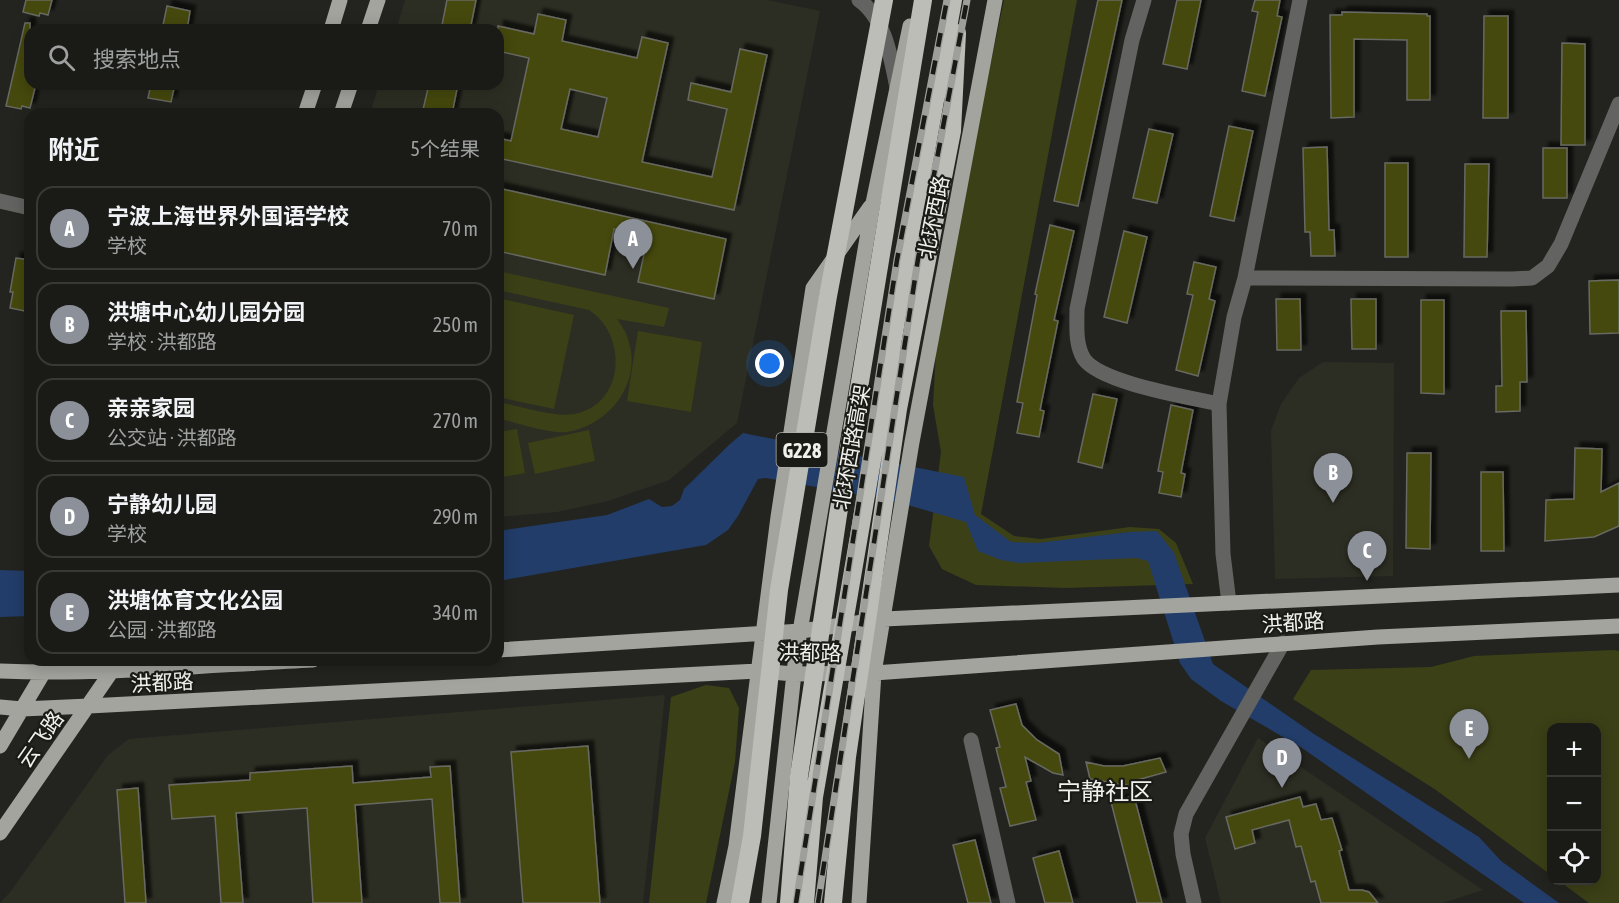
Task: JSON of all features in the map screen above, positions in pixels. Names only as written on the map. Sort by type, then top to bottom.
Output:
[{"type":"highway","name":"G228","points":[[740,903],[752,836],[778,590],[828,296],[884,0]]},
{"type":"highway","name":"北环西路高架","points":[[789,903],[799,776],[838,515],[923,0]]},
{"type":"highway","name":"北环西路高架","points":[[805,903],[814,797],[953,0]]},
{"type":"highway","points":[[832,903],[847,757],[898,409],[952,130],[959,0]]},
{"type":"highway","points":[[747,903],[752,836]]},
{"type":"main road","points":[[333,24],[340,0]]},
{"type":"main road","points":[[371,24],[378,0]]},
{"type":"main road","points":[[769,903],[794,674],[818,516],[873,203],[916,0]]},
{"type":"main road","name":"北环西路","points":[[859,903],[874,673],[912,442],[995,0]]},
{"type":"main road","points":[[307,108],[313,90]]},
{"type":"main road","points":[[342,108],[349,90]]},
{"type":"main road","points":[[724,903],[736,846],[777,517],[813,288],[873,203]]},
{"type":"main road","name":"洪都路","points":[[504,651],[801,631],[884,619],[1619,585]]},
{"type":"main road","name":"洪都路","points":[[0,707],[22,709],[89,706],[758,671],[794,674],[874,673],[1283,643],[1619,626]]},
{"type":"main road","name":"洪都路","points":[[0,671],[47,666]]},
{"type":"main road","name":"云飞路","points":[[0,746],[47,666]]},
{"type":"main road","name":"云飞路","points":[[0,833],[115,666]]},
{"type":"street","points":[[859,0],[868,6],[888,44],[897,88]]},
{"type":"street","points":[[1144,0],[1132,40],[1077,309],[1078,342],[1083,358],[1095,370],[1122,380],[1219,404]]},
{"type":"street","points":[[1229,603],[1223,554],[1219,404],[1234,317],[1245,279],[1300,0]]},
{"type":"street","points":[[1245,279],[1532,278],[1548,266],[1561,244],[1619,104]]},
{"type":"street","points":[[0,201],[24,207]]},
{"type":"street","points":[[1194,903],[1180,834],[1186,814],[1283,643]]},
{"type":"street","points":[[971,740],[1008,903]]},
{"type":"shaded area","points":[[405,0],[767,0],[820,11],[737,423],[669,480],[608,501],[557,512],[504,516],[504,108],[372,108],[377,90],[504,90],[504,24],[398,24]]},
{"type":"shaded area","points":[[1323,362],[1394,363],[1393,576],[1275,579],[1271,431],[1281,404],[1299,378]]},
{"type":"shaded area","points":[[665,695],[643,903],[0,903],[11,891],[108,755],[129,739]]},
{"type":"shaded area","points":[[1258,738],[1483,890],[1443,903],[1221,903],[1205,838]]},
{"type":"green space","points":[[1004,0],[1077,0],[981,514],[1014,536],[1041,539],[1130,527],[1159,529],[1176,543],[1193,584],[1066,588],[976,585],[942,569],[929,546],[941,452],[933,405],[936,351]]},
{"type":"green space","points":[[504,272],[669,308],[664,327],[617,319],[628,339],[631,371],[619,399],[596,421],[582,428],[559,432],[532,428],[504,420],[504,403],[567,415],[592,408],[604,397],[612,383],[615,351],[602,321],[589,310],[504,291]]},
{"type":"green space","points":[[504,299],[574,315],[554,409],[504,398]]},
{"type":"green space","points":[[638,331],[702,342],[691,412],[627,401]]},
{"type":"green space","points":[[517,429],[525,473],[504,477],[504,431]]},
{"type":"green space","points":[[589,430],[595,461],[535,474],[528,443]]},
{"type":"green space","points":[[1619,651],[1619,903],[1589,903],[1564,885],[1601,885],[1601,723],[1547,723],[1547,872],[1436,790],[1293,699],[1311,670],[1431,667],[1474,656]]},
{"type":"green space","points":[[706,685],[729,688],[739,708],[735,762],[706,903],[649,903],[671,697]]},
{"type":"water","points":[[743,433],[964,477],[975,515],[1011,542],[1037,543],[1157,531],[1174,553],[1213,664],[1314,734],[1479,837],[1501,861],[1559,903],[1524,903],[1302,748],[1221,701],[1191,679],[1180,663],[1148,561],[1136,558],[1019,563],[1001,560],[978,551],[966,522],[894,501],[766,478],[758,479],[728,530],[706,545],[504,580],[504,530],[607,515],[649,499],[662,507],[672,506],[680,500],[684,489]]},
{"type":"water","points":[[0,570],[24,571],[24,616],[0,617]]},
{"type":"building","points":[[26,0],[52,0],[48,15],[40,13],[39,16],[23,12]]},
{"type":"building","points":[[447,0],[476,0],[471,24],[442,24]]},
{"type":"building","points":[[1098,0],[1122,0],[1078,206],[1054,201]]},
{"type":"building","points":[[1177,0],[1201,0],[1187,69],[1163,64]]},
{"type":"building","points":[[1255,0],[1280,0],[1277,16],[1282,17],[1265,96],[1242,91],[1258,12],[1252,11]]},
{"type":"building","points":[[167,6],[190,11],[188,24],[163,24]]},
{"type":"building","points":[[1342,12],[1427,14],[1430,16],[1430,100],[1407,100],[1407,40],[1354,39],[1354,117],[1331,118],[1330,15],[1342,15]]},
{"type":"building","points":[[538,14],[566,20],[562,41],[637,58],[642,37],[668,43],[642,162],[712,177],[727,109],[688,100],[691,83],[731,92],[740,49],[767,55],[734,210],[504,159],[504,139],[511,141],[529,58],[504,52],[504,27],[534,34]],"holes":[[[570,89],[607,98],[598,137],[561,129]]]},
{"type":"building","points":[[1484,16],[1508,16],[1508,118],[1483,118]]},
{"type":"building","points":[[24,27],[24,90],[34,90],[30,108],[6,106]]},
{"type":"building","points":[[1562,43],[1585,44],[1585,145],[1561,145]]},
{"type":"building","points":[[150,90],[174,90],[171,102],[148,98]]},
{"type":"building","points":[[428,90],[457,90],[453,108],[423,108]]},
{"type":"building","points":[[1229,126],[1253,131],[1234,221],[1210,216]]},
{"type":"building","points":[[1149,129],[1173,134],[1157,203],[1133,198]]},
{"type":"building","points":[[1327,147],[1329,230],[1334,230],[1335,256],[1311,256],[1310,232],[1305,232],[1303,148]]},
{"type":"building","points":[[1543,148],[1567,148],[1567,198],[1543,198]]},
{"type":"building","points":[[1385,163],[1408,163],[1408,257],[1385,257]]},
{"type":"building","points":[[1465,164],[1489,164],[1487,257],[1464,257]]},
{"type":"building","points":[[504,189],[726,239],[714,299],[638,282],[648,236],[614,229],[605,275],[504,252]]},
{"type":"building","points":[[1050,225],[1074,231],[1054,320],[1058,321],[1040,410],[1044,411],[1039,437],[1017,433],[1023,403],[1017,402],[1037,295],[1035,294]]},
{"type":"building","points":[[1124,231],[1147,237],[1127,323],[1104,317]]},
{"type":"building","points":[[16,258],[24,259],[24,311],[10,308],[13,292],[10,292]]},
{"type":"building","points":[[1194,262],[1216,267],[1209,299],[1215,301],[1198,376],[1176,370],[1193,295],[1187,294]]},
{"type":"building","points":[[1619,280],[1619,333],[1590,334],[1589,281]]},
{"type":"building","points":[[1276,299],[1300,299],[1301,350],[1277,350]]},
{"type":"building","points":[[1351,299],[1376,299],[1376,349],[1352,349]]},
{"type":"building","points":[[1421,300],[1444,300],[1444,394],[1421,393]]},
{"type":"building","points":[[1501,311],[1526,311],[1527,382],[1520,382],[1520,411],[1496,412],[1496,386],[1502,386]]},
{"type":"building","points":[[1093,394],[1117,399],[1102,468],[1078,462]]},
{"type":"building","points":[[1171,405],[1193,410],[1181,473],[1185,474],[1181,497],[1159,493],[1163,472],[1158,471]]},
{"type":"building","points":[[1575,448],[1602,449],[1601,492],[1619,483],[1619,526],[1594,537],[1545,541],[1546,500],[1574,499]]},
{"type":"building","points":[[1407,453],[1431,453],[1430,549],[1406,548]]},
{"type":"building","points":[[1481,472],[1503,472],[1504,551],[1481,551]]},
{"type":"building","points":[[1016,704],[1022,725],[1037,740],[1059,754],[1063,775],[1053,773],[1025,757],[1031,781],[1026,782],[1036,820],[1010,826],[1000,788],[1006,787],[996,748],[1000,747],[990,710]]},
{"type":"building","points":[[588,746],[600,903],[523,903],[511,752]]},
{"type":"building","points":[[1160,758],[1166,772],[1130,782],[1131,786],[1090,779],[1086,762],[1104,766],[1123,766]]},
{"type":"building","points":[[352,766],[353,783],[431,777],[430,767],[450,766],[460,903],[440,903],[432,799],[355,805],[362,903],[313,903],[307,808],[236,813],[243,903],[221,903],[215,816],[172,819],[169,785],[250,780],[250,773]]},
{"type":"building","points":[[138,788],[146,903],[125,903],[117,790]]},
{"type":"building","points":[[1134,796],[1162,903],[1137,903],[1111,802]]},
{"type":"building","points":[[1300,797],[1303,807],[1316,804],[1321,820],[1332,818],[1342,850],[1339,851],[1349,890],[1369,892],[1378,903],[1321,903],[1315,881],[1311,882],[1301,846],[1296,847],[1289,820],[1252,830],[1255,843],[1235,849],[1226,817]]},
{"type":"building","points":[[975,840],[991,903],[968,903],[953,845]]},
{"type":"building","points":[[1059,851],[1073,903],[1045,903],[1033,858]]},
{"type":"railway","points":[[796,903],[897,260],[947,0]]},
{"type":"railway","points":[[818,903],[918,259],[967,0]]},
{"type":"place","name":"宁波上海世界外国语学校","points":[[633,269]]},
{"type":"place","name":"洪塘中心幼儿园分园","points":[[1333,503]]},
{"type":"place","name":"亲亲家园","points":[[1367,581]]},
{"type":"place","name":"洪塘体育文化公园","points":[[1469,759]]},
{"type":"place","name":"宁静幼儿园","points":[[1282,788]]},
{"type":"district","name":"宁静社区","points":[[1105,791]]}]
